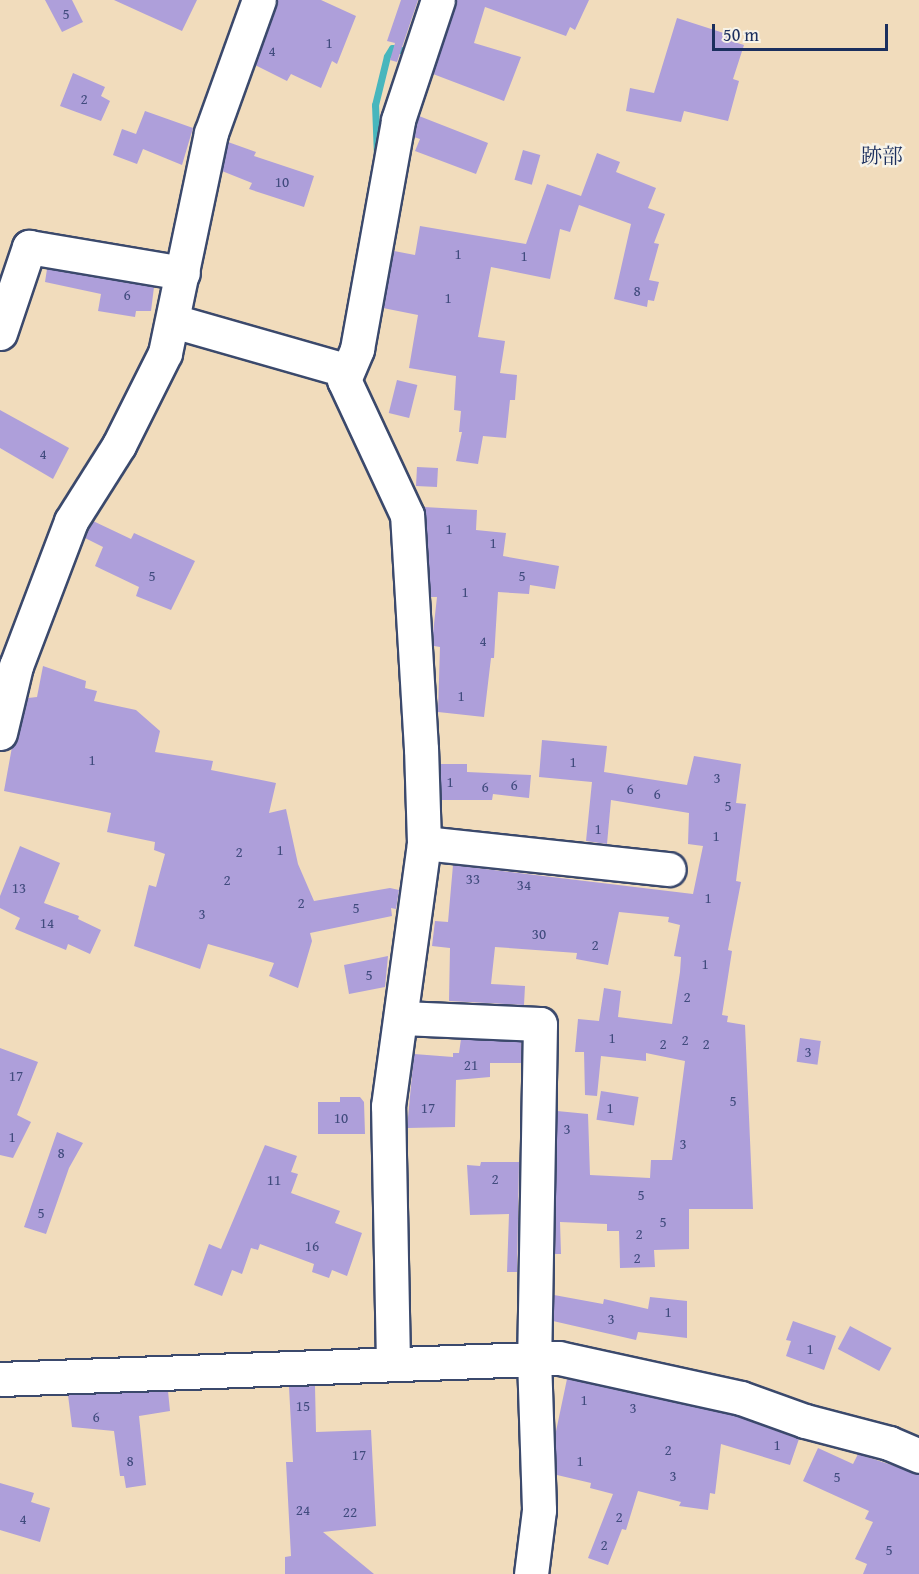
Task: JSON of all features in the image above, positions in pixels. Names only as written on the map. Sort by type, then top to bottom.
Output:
[{"type":"street","points":[[0,733],[16,666],[71,521],[152,382],[177,302],[211,133],[259,0]]},
{"type":"street","points":[[393,1363],[388,1106],[402,1018],[424,843],[406,515],[346,389],[345,370],[357,349],[398,120],[438,0]]},
{"type":"street","points":[[0,333],[29,247],[177,302],[345,370]]},
{"type":"street","points":[[424,843],[669,868]]},
{"type":"street","points":[[402,1018],[540,1024],[534,1358],[539,1510],[531,1574]]},
{"type":"street","points":[[0,1379],[559,1358],[741,1398],[805,1421],[889,1443],[919,1456]]},
{"type":"building","points":[[45,0],[72,0],[83,22],[62,32]]},
{"type":"building","points":[[114,0],[197,0],[182,31]]},
{"type":"building","points":[[277,0],[321,0],[356,16],[337,64],[332,61],[321,88],[291,74],[287,81],[255,65]]},
{"type":"building","points":[[401,0],[418,0],[397,62],[390,60],[395,43],[387,41]]},
{"type":"building","points":[[456,0],[589,0],[575,30],[570,27],[566,36],[485,7],[474,43],[521,57],[504,101],[433,74]]},
{"type":"building","points":[[677,18],[733,36],[731,41],[744,45],[733,79],[739,81],[728,121],[684,111],[681,122],[626,111],[630,88],[654,93]]},
{"type":"building","points":[[73,73],[105,87],[101,96],[110,101],[101,121],[60,106]]},
{"type":"building","points":[[145,111],[193,128],[182,165],[143,149],[137,164],[113,155],[122,129],[136,134]]},
{"type":"building","points":[[419,116],[488,143],[476,174],[415,151],[420,139],[414,137]]},
{"type":"building","points":[[228,142],[256,152],[254,156],[314,176],[304,207],[249,189],[252,183],[222,171]]},
{"type":"building","points":[[523,150],[540,155],[532,185],[514,180]]},
{"type":"building","points":[[597,153],[620,162],[616,172],[656,188],[648,208],[665,214],[654,243],[659,244],[649,280],[659,282],[654,301],[648,300],[647,307],[614,299],[631,224],[579,205],[570,232],[560,229],[550,279],[491,267],[478,337],[505,341],[500,373],[517,375],[515,400],[510,400],[506,438],[483,436],[478,464],[456,461],[462,432],[459,432],[461,411],[454,410],[456,376],[409,368],[418,315],[383,308],[394,251],[415,255],[420,226],[526,244],[547,184],[581,196]]},
{"type":"building","points":[[47,269],[154,287],[151,311],[136,311],[135,317],[98,311],[101,294],[45,282]]},
{"type":"building","points":[[397,380],[417,385],[409,418],[389,413]]},
{"type":"building","points":[[0,410],[69,448],[53,479],[0,448]]},
{"type":"building","points":[[417,467],[438,468],[437,487],[416,486]]},
{"type":"building","points":[[424,507],[477,510],[476,530],[506,533],[503,556],[559,566],[555,589],[530,585],[529,594],[498,592],[494,658],[491,658],[484,717],[438,712],[440,647],[434,646],[433,633],[437,597],[431,597]]},
{"type":"building","points":[[93,521],[131,539],[134,533],[195,561],[171,610],[136,596],[139,587],[95,566],[103,547],[85,538]]},
{"type":"building","points":[[43,666],[86,681],[85,688],[97,691],[94,701],[136,710],[160,731],[155,752],[213,761],[211,770],[276,783],[269,813],[286,809],[298,864],[314,901],[390,888],[399,890],[396,909],[391,908],[392,916],[310,933],[312,941],[298,988],[269,976],[274,963],[208,944],[200,969],[134,946],[149,885],[156,887],[165,854],[154,850],[155,842],[107,832],[111,813],[4,791],[12,747],[18,737],[28,698],[37,697]]},
{"type":"building","points":[[542,740],[607,746],[604,772],[687,785],[694,756],[741,764],[736,803],[746,804],[736,881],[741,882],[728,950],[732,951],[722,1015],[728,1016],[727,1022],[745,1025],[753,1209],[689,1209],[689,1249],[654,1250],[655,1267],[620,1268],[619,1231],[607,1231],[607,1224],[560,1222],[561,1254],[555,1254],[557,1111],[588,1114],[590,1175],[650,1178],[651,1160],[672,1160],[685,1061],[646,1053],[646,1061],[601,1056],[597,1096],[585,1095],[584,1052],[575,1052],[578,1019],[599,1021],[604,988],[621,991],[618,1017],[672,1024],[680,972],[681,957],[674,956],[680,925],[668,922],[669,917],[619,912],[608,965],[576,959],[577,953],[495,947],[491,984],[525,986],[524,1005],[449,1001],[450,948],[432,946],[435,921],[448,922],[453,865],[693,894],[703,846],[688,844],[689,813],[611,800],[607,844],[586,841],[592,782],[539,777]]},
{"type":"building","points":[[440,764],[467,764],[467,772],[531,775],[529,798],[493,794],[492,800],[441,800]]},
{"type":"building","points":[[20,846],[60,863],[44,903],[79,916],[78,919],[101,930],[90,954],[68,944],[66,950],[15,929],[20,918],[0,908],[0,896]]},
{"type":"building","points":[[388,956],[385,987],[349,994],[344,965]]},
{"type":"building","points":[[800,1038],[821,1041],[817,1065],[797,1062]]},
{"type":"building","points":[[461,1039],[521,1042],[521,1063],[490,1063],[490,1077],[456,1080],[455,1127],[407,1128],[414,1054],[453,1057],[453,1053],[459,1053]]},
{"type":"building","points":[[0,1048],[38,1062],[17,1115],[31,1122],[13,1158],[0,1155]]},
{"type":"building","points":[[601,1091],[639,1097],[634,1126],[596,1120]]},
{"type":"building","points":[[340,1097],[360,1097],[364,1102],[365,1134],[318,1134],[318,1102],[340,1102]]},
{"type":"building","points":[[57,1132],[83,1143],[69,1168],[46,1234],[24,1227]]},
{"type":"building","points":[[265,1145],[297,1156],[291,1172],[298,1174],[291,1193],[340,1211],[335,1223],[362,1233],[347,1276],[332,1270],[329,1278],[312,1272],[314,1264],[260,1244],[258,1250],[251,1248],[242,1274],[232,1270],[222,1296],[194,1285],[209,1244],[221,1249]]},
{"type":"building","points":[[481,1162],[519,1162],[517,1272],[507,1272],[509,1214],[470,1215],[467,1165],[480,1166]]},
{"type":"building","points":[[554,1295],[603,1304],[604,1299],[648,1309],[650,1297],[687,1301],[687,1338],[638,1332],[636,1340],[553,1321]]},
{"type":"building","points":[[793,1321],[836,1336],[824,1370],[786,1356],[791,1341],[786,1340]]},
{"type":"building","points":[[850,1326],[891,1348],[879,1371],[838,1349]]},
{"type":"building","points":[[567,1379],[736,1416],[799,1439],[790,1465],[721,1444],[715,1494],[710,1493],[708,1510],[679,1506],[681,1502],[638,1491],[626,1530],[622,1529],[608,1565],[588,1558],[613,1494],[590,1488],[591,1483],[557,1475],[555,1436]]},
{"type":"building","points":[[315,1386],[316,1432],[371,1430],[376,1526],[323,1532],[374,1574],[285,1574],[285,1557],[291,1556],[286,1462],[293,1462],[289,1387]]},
{"type":"building","points":[[168,1391],[170,1411],[139,1416],[146,1485],[126,1488],[124,1476],[120,1476],[114,1431],[72,1427],[68,1395]]},
{"type":"building","points":[[818,1448],[853,1464],[858,1454],[919,1474],[919,1574],[863,1574],[867,1564],[855,1559],[873,1522],[865,1519],[869,1511],[803,1481]]},
{"type":"building","points":[[0,1483],[34,1493],[31,1502],[50,1508],[40,1542],[0,1530]]},
{"type":"waterway","points":[[377,156],[375,105],[387,56],[392,48],[401,50]]},
{"type":"district","name":"跡部","points":[[882,156]]}]
